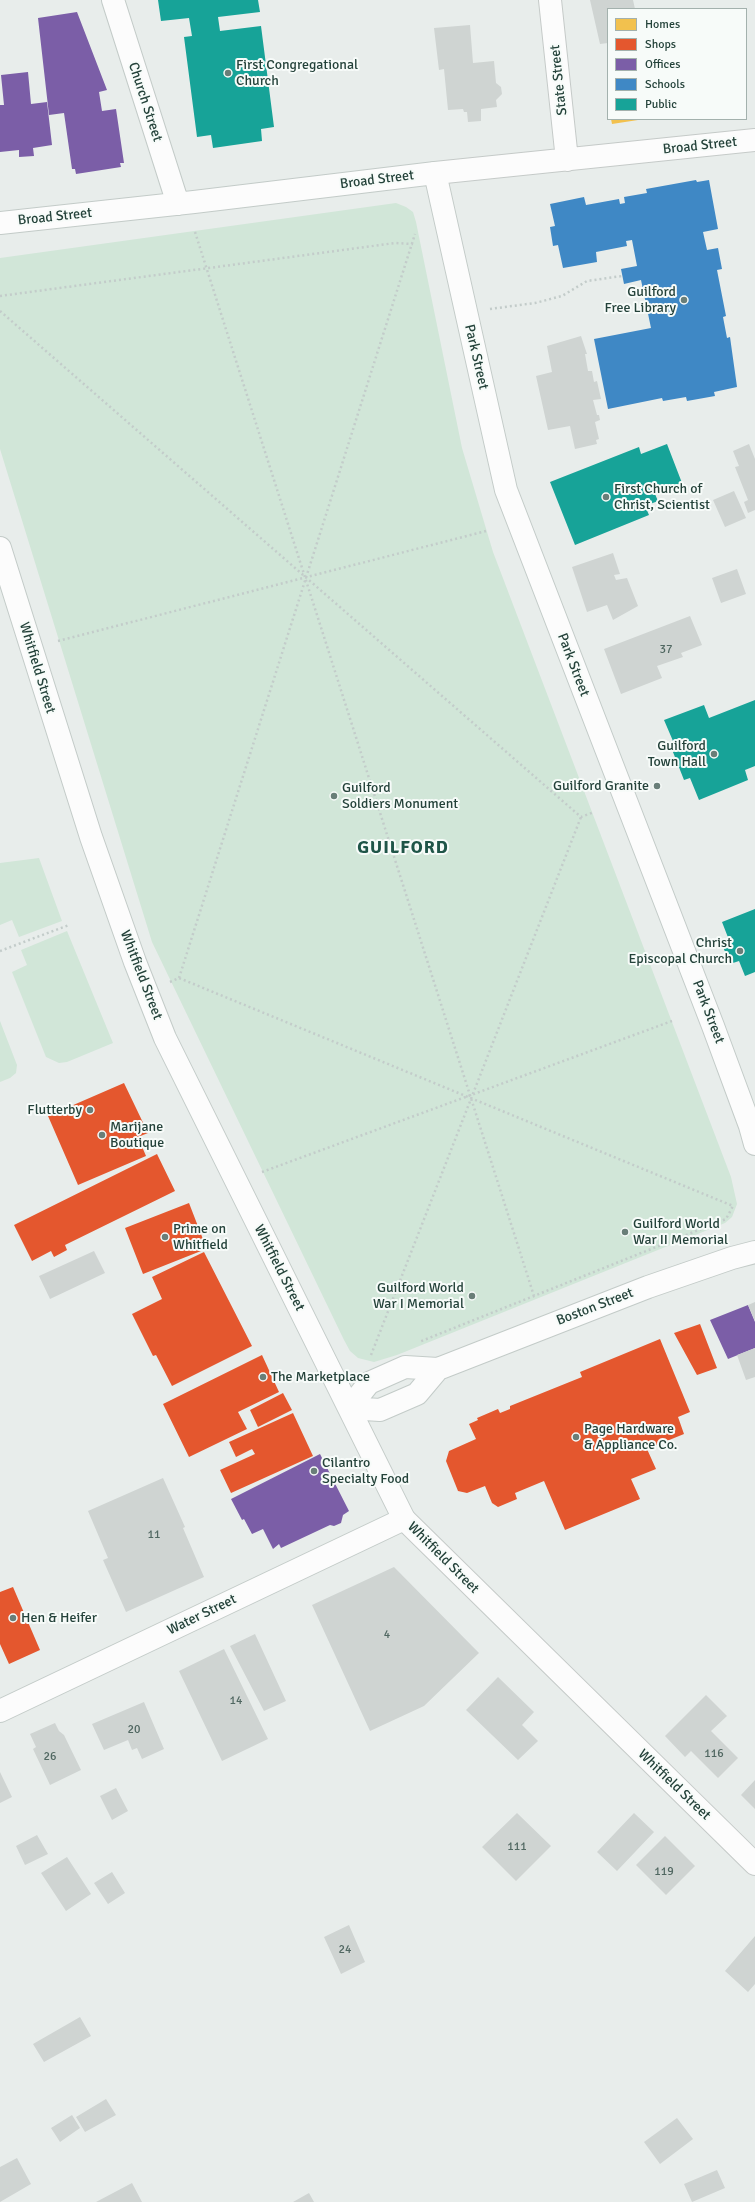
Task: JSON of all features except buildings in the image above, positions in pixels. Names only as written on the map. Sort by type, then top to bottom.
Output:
[{"type":"main road","name":"Church Street","points":[[113,0],[178,204]]},
{"type":"main road","name":"State Street","points":[[550,0],[567,160]]},
{"type":"main road","name":"Broad Street","points":[[0,222],[178,204],[435,173],[755,140]]},
{"type":"main road","name":"Park Street","points":[[435,173],[506,490],[713,1026],[750,1126],[755,1144]]},
{"type":"main road","name":"Whitfield Street","points":[[0,548],[91,837],[135,962],[165,1038],[404,1519],[755,1864]]},
{"type":"main road","name":"Boston Street","points":[[349,1408],[369,1383],[405,1367],[438,1369],[648,1287],[732,1258],[755,1252]]},
{"type":"main road","name":"Boston Street","points":[[349,1408],[380,1410],[417,1394],[438,1369]]},
{"type":"main road","name":"Water Street","points":[[0,1711],[404,1519]]},
{"type":"path","points":[[195,232],[534,1296]]},
{"type":"path","points":[[179,978],[415,234]]},
{"type":"path","points":[[0,296],[395,243],[412,244]]},
{"type":"path","points":[[466,313],[535,303],[562,296],[587,281],[622,276]]},
{"type":"path","points":[[0,311],[581,817]]},
{"type":"path","points":[[58,641],[486,532]]},
{"type":"path","points":[[374,1359],[369,1359],[470,1096],[581,817],[594,812]]},
{"type":"path","points":[[0,951],[69,925]]},
{"type":"path","points":[[169,982],[179,978],[470,1096],[733,1206],[726,1219],[415,1344]]},
{"type":"path","points":[[262,1172],[672,1021]]},
{"type":"green space","points":[[396,203],[413,212],[416,222],[462,448],[493,552],[731,1177],[737,1204],[732,1217],[725,1223],[397,1355],[374,1362],[358,1358],[350,1351],[344,1340],[152,942],[0,449],[0,258]]},
{"type":"green space","points":[[39,858],[62,921],[19,937],[12,920],[0,925],[0,863]]},
{"type":"green space","points":[[67,931],[113,1043],[67,1062],[59,1063],[46,1057],[12,972],[27,965],[21,950]]},
{"type":"green space","points":[[0,1021],[17,1065],[16,1073],[10,1078],[0,1082]]},
{"type":"place","name":"First Congregational Church","points":[[228,73]]},
{"type":"place","name":"Guilford Free Library","points":[[684,300]]},
{"type":"place","name":"First Church of Christ, Scientist","points":[[606,497]]},
{"type":"place","name":"Guilford Town Hall","points":[[714,754]]},
{"type":"place","name":"Guilford Granite","points":[[657,786]]},
{"type":"place","name":"Guilford Soldiers Monument","points":[[334,796]]},
{"type":"place","name":"Christ Episcopal Church","points":[[740,951]]},
{"type":"place","name":"Flutterby","points":[[90,1110]]},
{"type":"place","name":"Marijane Boutique","points":[[102,1135]]},
{"type":"place","name":"Guilford World War II Memorial","points":[[625,1232]]},
{"type":"place","name":"Prime on Whitfield","points":[[165,1237]]},
{"type":"place","name":"Guilford World War I Memorial","points":[[472,1296]]},
{"type":"place","name":"The Marketplace","points":[[263,1377]]},
{"type":"place","name":"Page Hardware & Appliance Co.","points":[[576,1437]]},
{"type":"place","name":"Cilantro Specialty Food","points":[[314,1471]]},
{"type":"place","name":"Hen & Heifer","points":[[13,1618]]},
{"type":"district","name":"GUILFORD","points":[[403,848]]}]
